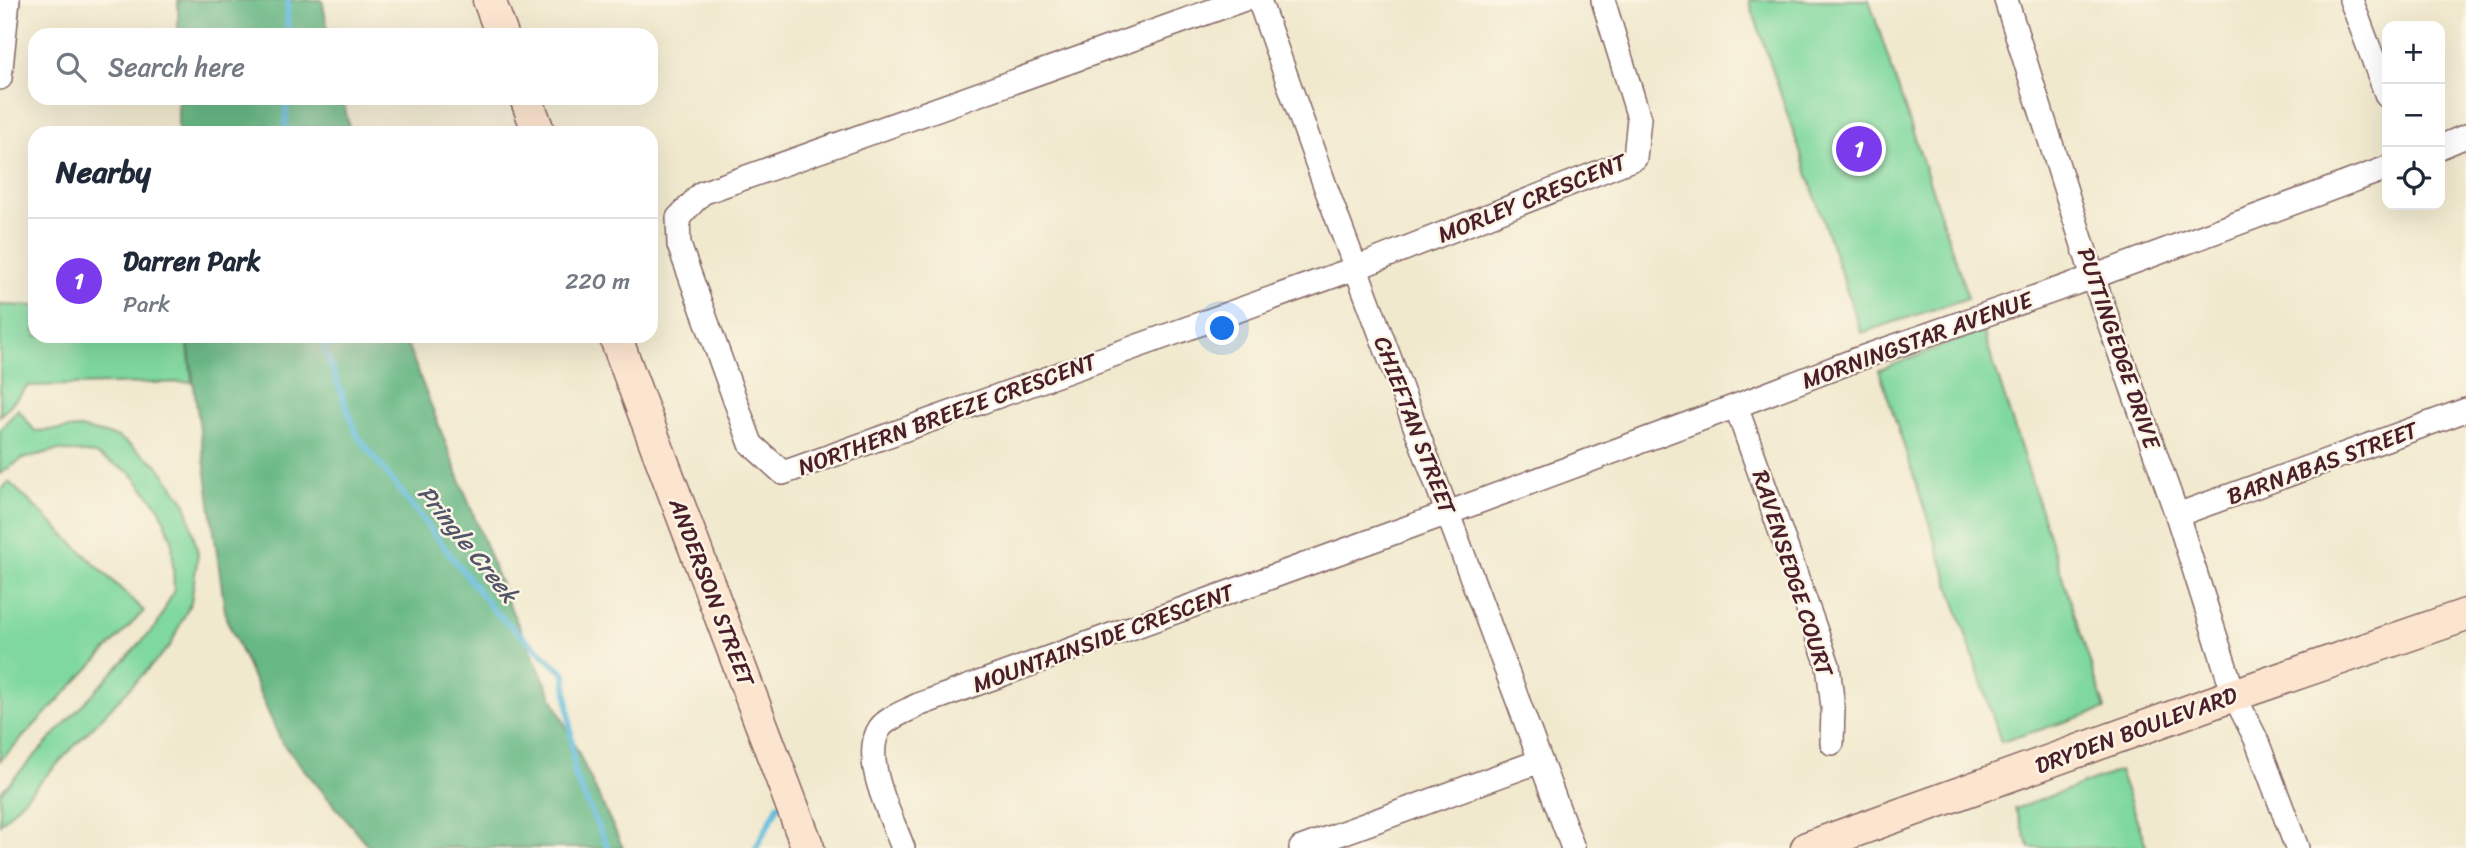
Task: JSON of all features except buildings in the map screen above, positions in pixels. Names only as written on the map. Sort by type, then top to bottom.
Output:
[{"type":"street","points":[[489,0],[499,28]]},
{"type":"street","name":"NORTHERN BREEZE CRESCENT","points":[[1242,0],[702,193],[678,218],[678,245],[751,444],[783,473],[1356,268]]},
{"type":"street","name":"CHIEFTAN STREET","points":[[1259,0],[1573,848]]},
{"type":"street","name":"MORLEY CRESCENT","points":[[1356,268],[1635,158],[1639,118],[1603,0]]},
{"type":"street","name":"PUTTINGEDGE DRIVE","points":[[2006,0],[2093,277],[2177,515],[2234,695],[2256,739],[2297,848]]},
{"type":"street","points":[[2351,0],[2382,84]]},
{"type":"street","points":[[0,78],[4,10]]},
{"type":"street","points":[[529,105],[536,126]]},
{"type":"street","points":[[2445,145],[2466,136]]},
{"type":"street","name":"MORNINGSTAR AVENUE","points":[[1448,513],[1858,359],[2093,277],[2382,170]]},
{"type":"street","name":"ANDERSON STREET","points":[[618,343],[808,848]]},
{"type":"street","name":"RAVENSEDGE COURT","points":[[1736,406],[1828,665],[1833,708],[1832,743]]},
{"type":"street","name":"BARNABAS STREET","points":[[2177,515],[2466,410]]},
{"type":"street","name":"MOUNTAINSIDE CRESCENT","points":[[903,848],[874,768],[874,745],[881,727],[898,716],[918,705],[1448,513]]},
{"type":"street","name":"DRYDEN BOULEVARD","points":[[1807,848],[2466,615]]},
{"type":"street","points":[[1301,848],[1540,761]]},
{"type":"green space","points":[[178,0],[322,0],[328,28],[178,28]]},
{"type":"green space","points":[[1749,0],[1869,0],[1968,298],[1861,333]]},
{"type":"green space","points":[[178,105],[344,105],[349,126],[178,126]]},
{"type":"green space","points":[[0,305],[28,306],[28,343],[188,343],[192,382],[28,386],[0,416]]},
{"type":"green space","points":[[1983,331],[2105,709],[2001,742],[1879,370]]},
{"type":"green space","points":[[188,343],[407,343],[507,601],[623,848],[370,848],[282,743],[226,618]]},
{"type":"green space","points":[[18,409],[35,431],[80,428],[118,437],[157,464],[186,504],[198,554],[191,602],[170,646],[0,824],[0,793],[157,625],[174,590],[172,540],[159,507],[130,472],[95,454],[57,450],[22,459],[0,474],[0,430]]},
{"type":"green space","points":[[9,482],[144,611],[0,761],[0,491]]},
{"type":"green space","points":[[2119,771],[2147,848],[2030,848],[2015,809]]},
{"type":"waterway","name":"Pringle Creek","points":[[287,28],[288,0]]},
{"type":"waterway","name":"Pringle Creek","points":[[286,105],[286,126]]},
{"type":"waterway","name":"Pringle Creek","points":[[323,343],[357,435],[494,611],[565,674],[575,776],[608,848]]},
{"type":"waterway","points":[[756,848],[779,804]]},
{"type":"place","name":"Darren Park","points":[[1859,149]]}]
